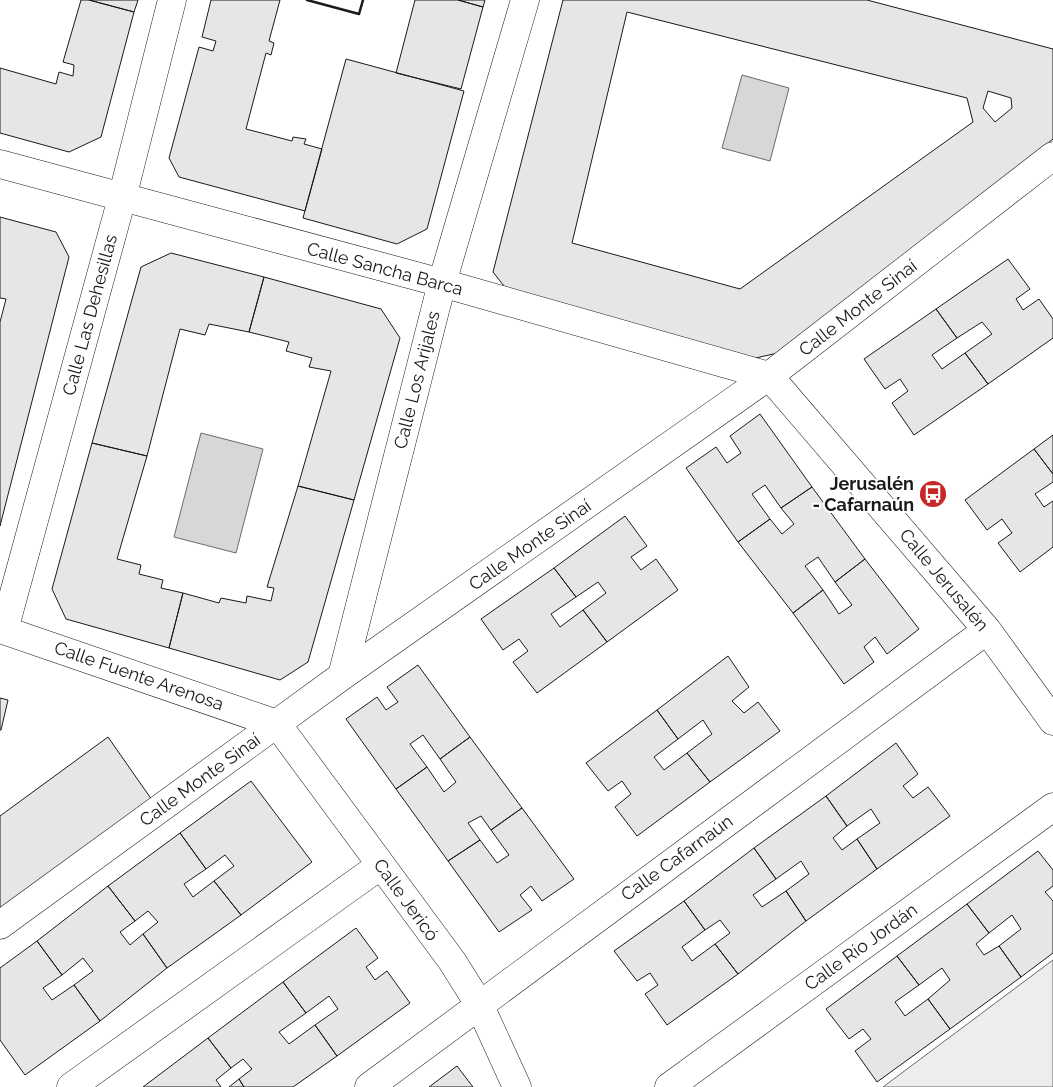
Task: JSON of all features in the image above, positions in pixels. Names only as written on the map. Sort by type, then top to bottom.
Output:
[{"type":"street","name":"Calle Las Dehesillas","points":[[2,630],[122,198],[172,0]]},
{"type":"street","name":"Calle Los Arijales","points":[[342,676],[442,283],[525,0]]},
{"type":"street","name":"Calle Monte Sinaí","points":[[0,925],[342,676],[769,376],[1053,156]]},
{"type":"street","name":"Calle Sancha Barca","points":[[0,164],[442,283],[769,376]]},
{"type":"street","name":"Calle Jerusalén","points":[[769,376],[987,630],[1053,721]]},
{"type":"street","name":"Calle Fuente Arenosa","points":[[2,630],[277,724]]},
{"type":"street","name":"Calle Cafarnaún","points":[[369,1087],[987,630]]},
{"type":"street","name":"Calle Jericó","points":[[277,724],[452,961],[479,1004],[517,1087]]},
{"type":"street","name":"Calle Río Jordán","points":[[669,1087],[1053,807]]},
{"type":"street","points":[[71,1087],[381,865]]},
{"type":"shaded area","points":[[742,75],[789,88],[770,161],[722,148]]},
{"type":"shaded area","points":[[201,433],[263,449],[236,553],[174,537]]},
{"type":"shaded area","points":[[1053,960],[1053,1087],[883,1087]]},
{"type":"building","points":[[81,0],[89,0],[134,12],[101,137],[69,152],[0,133],[0,68],[56,84],[59,72],[73,76],[74,65],[63,62]]},
{"type":"building","points":[[89,0],[138,0],[134,12]]},
{"type":"building","points":[[211,0],[280,0],[269,41],[274,43],[271,55],[266,53],[246,129],[292,141],[293,137],[306,139],[304,144],[322,149],[305,211],[179,177],[169,158],[199,47],[213,51],[216,41],[202,37]]},
{"type":"building","points":[[415,0],[458,0],[483,7],[461,89],[396,73]]},
{"type":"building","points":[[458,0],[485,0],[483,7]]},
{"type":"building","points":[[563,0],[867,0],[1053,49],[1053,139],[778,353],[733,363],[511,295],[493,272]],"holes":[[[627,12],[967,98],[973,122],[740,289],[572,243]],[[988,91],[1011,98],[1012,108],[995,122],[983,108]]]},
{"type":"building","points":[[346,59],[464,91],[427,229],[397,244],[303,218]]},
{"type":"building","points":[[0,217],[56,232],[69,257],[0,526],[0,322],[6,299],[0,298]]},
{"type":"building","points":[[171,253],[264,277],[249,332],[209,324],[205,335],[180,329],[147,456],[92,443],[141,267]]},
{"type":"building","points":[[1008,259],[1030,289],[1016,299],[1023,310],[1039,299],[1053,319],[1053,338],[988,384],[965,353],[992,334],[982,322],[957,338],[936,309]]},
{"type":"building","points":[[264,277],[381,309],[400,338],[354,500],[298,486],[331,371],[309,367],[312,358],[286,351],[289,342],[249,332]]},
{"type":"building","points":[[936,309],[957,338],[932,355],[942,369],[965,353],[988,384],[914,435],[892,403],[908,391],[900,379],[885,389],[864,359]]},
{"type":"building","points":[[760,414],[812,487],[781,508],[765,485],[752,494],[770,519],[738,542],[686,468],[716,447],[727,463],[741,453],[730,436]]},
{"type":"building","points":[[1053,435],[1053,474],[1034,449]]},
{"type":"building","points":[[92,443],[147,456],[117,559],[141,565],[139,574],[163,580],[161,588],[183,593],[169,648],[66,619],[52,589]]},
{"type":"building","points":[[1034,449],[1053,474],[1053,482],[1035,494],[1044,507],[1053,501],[1053,547],[1020,572],[998,543],[1012,533],[1002,519],[987,530],[965,500]]},
{"type":"building","points":[[298,486],[354,500],[308,662],[280,680],[169,648],[183,593],[219,603],[221,598],[246,603],[247,596],[271,601],[274,588],[267,587]]},
{"type":"building","points":[[812,487],[865,559],[835,582],[818,557],[805,566],[823,590],[793,613],[738,542],[770,519],[782,534],[794,524],[781,508]]},
{"type":"building","points":[[625,516],[647,546],[631,557],[641,570],[656,559],[678,590],[607,642],[583,610],[606,593],[598,582],[576,597],[554,568]]},
{"type":"building","points":[[865,559],[919,629],[887,654],[875,637],[864,647],[874,662],[844,684],[793,613],[823,590],[839,614],[852,605],[835,582]]},
{"type":"building","points":[[554,568],[576,597],[551,614],[560,627],[583,610],[607,642],[537,693],[513,662],[528,651],[519,639],[503,650],[481,619]]},
{"type":"building","points":[[728,656],[749,687],[732,701],[744,713],[758,702],[780,731],[710,782],[687,753],[712,734],[703,720],[678,739],[657,710]]},
{"type":"building","points":[[418,665],[470,737],[440,759],[423,735],[410,744],[427,767],[396,789],[346,719],[377,697],[386,710],[398,702],[387,687]]},
{"type":"building","points":[[0,698],[8,700],[1,730],[0,730]]},
{"type":"building","points":[[657,710],[678,739],[654,757],[664,770],[687,753],[710,782],[637,836],[615,807],[631,794],[622,781],[608,791],[586,763]]},
{"type":"building","points":[[108,737],[152,800],[0,910],[0,816]]},
{"type":"building","points":[[470,737],[522,808],[491,830],[481,816],[468,823],[480,840],[448,861],[396,789],[427,767],[444,792],[456,782],[440,759]]},
{"type":"building","points":[[896,743],[918,774],[903,786],[913,798],[928,787],[950,816],[877,869],[857,839],[880,823],[871,809],[847,826],[826,796]]},
{"type":"building","points":[[251,781],[312,862],[241,915],[214,881],[234,866],[225,855],[206,869],[180,833]]},
{"type":"building","points":[[826,796],[847,826],[833,838],[842,850],[857,839],[877,869],[806,921],[786,891],[809,874],[801,861],[776,879],[754,848]]},
{"type":"building","points":[[522,808],[574,879],[542,901],[531,886],[520,895],[532,910],[499,932],[448,861],[480,840],[497,863],[509,855],[491,830]]},
{"type":"building","points":[[180,833],[206,869],[184,884],[193,897],[214,881],[241,915],[167,968],[143,934],[158,922],[148,911],[135,921],[108,886]]},
{"type":"building","points":[[754,848],[776,879],[753,895],[762,907],[786,891],[806,921],[738,974],[715,944],[730,933],[720,920],[705,930],[684,901]]},
{"type":"building","points":[[1038,851],[1053,870],[1053,886],[1045,892],[1053,901],[1053,953],[1021,977],[999,946],[1021,929],[1012,915],[989,933],[967,904]]},
{"type":"building","points":[[108,886],[135,921],[120,932],[130,945],[143,934],[167,968],[100,1021],[74,985],[93,971],[83,958],[62,975],[37,941]]},
{"type":"building","points":[[684,901],[705,930],[682,947],[692,961],[715,944],[738,974],[667,1025],[645,994],[658,985],[650,973],[637,981],[614,951]]},
{"type":"building","points":[[967,904],[989,933],[976,944],[984,955],[999,946],[1021,977],[950,1029],[928,999],[950,980],[942,968],[919,985],[897,956]]},
{"type":"building","points":[[356,928],[378,958],[366,967],[375,980],[387,971],[410,1003],[337,1056],[315,1025],[338,1009],[329,996],[306,1013],[283,982]]},
{"type":"building","points":[[37,941],[62,975],[43,988],[52,1000],[74,985],[100,1021],[25,1075],[0,1040],[0,968]]},
{"type":"building","points":[[897,956],[919,985],[895,1002],[905,1016],[928,999],[950,1029],[877,1082],[855,1051],[871,1039],[863,1029],[849,1039],[826,1009]]},
{"type":"building","points":[[283,982],[306,1013],[279,1032],[289,1044],[315,1025],[337,1056],[293,1087],[244,1087],[239,1079],[252,1069],[243,1059],[231,1068],[208,1038]]},
{"type":"building","points":[[208,1038],[231,1068],[216,1080],[221,1087],[143,1087]]},
{"type":"building","points":[[457,1066],[473,1087],[429,1087]]},
{"type":"building","points":[[239,1079],[244,1087],[229,1087]]},
{"type":"wall","points":[[307,0],[359,14],[363,0]]},
{"type":"place","name":"Jerusalén - Cafarnaún","points":[[933,494]]}]
